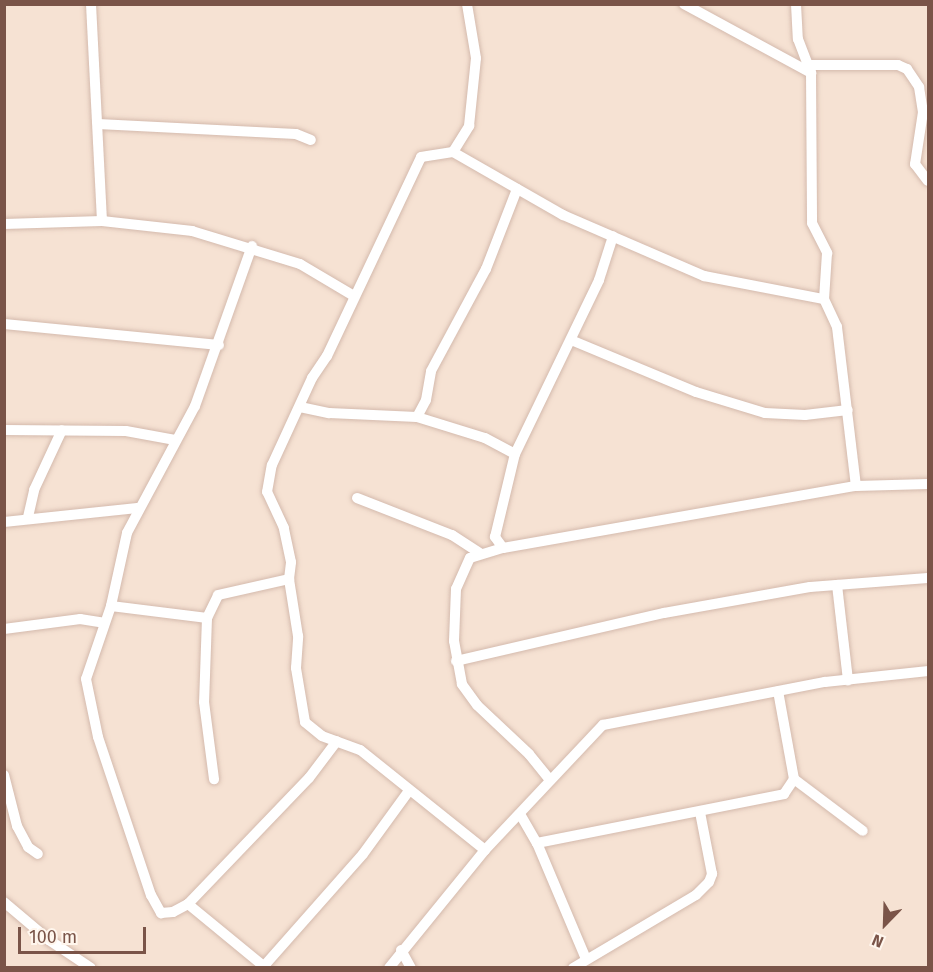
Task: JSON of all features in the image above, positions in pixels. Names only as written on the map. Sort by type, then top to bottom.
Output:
[{"type":"street","points":[[91,4],[98,124],[96,159],[102,221]]},
{"type":"street","points":[[453,152],[469,126],[476,58],[466,4]]},
{"type":"street","points":[[684,4],[810,69],[891,65],[907,69],[919,87],[923,112],[915,164],[928,181]]},
{"type":"street","points":[[796,4],[798,39],[810,69],[812,223],[826,253],[824,299],[837,327],[856,486]]},
{"type":"street","points":[[98,124],[296,134],[311,140]]},
{"type":"street","points":[[485,850],[408,792],[360,750],[322,736],[305,722],[296,668],[298,636],[289,579],[291,562],[284,528],[267,492],[272,465],[416,164],[431,153],[453,152],[517,189],[613,236],[725,282],[824,299]]},
{"type":"street","points":[[417,417],[426,400],[430,371],[486,269],[517,189]]},
{"type":"street","points":[[4,224],[102,221],[192,231],[252,246],[300,264],[354,296]]},
{"type":"street","points":[[503,548],[495,537],[515,454],[571,340],[613,236]]},
{"type":"street","points":[[252,246],[219,345],[195,406],[175,440],[160,476],[137,508],[127,533],[111,606],[87,679],[98,737],[156,907],[166,914],[188,904],[327,755],[337,741]]},
{"type":"street","points":[[4,324],[219,345]]},
{"type":"street","points":[[571,340],[696,392],[765,413],[805,415],[848,410]]},
{"type":"street","points":[[300,407],[329,413],[417,417],[485,438],[515,454]]},
{"type":"street","points":[[4,430],[136,432],[175,440]]},
{"type":"street","points":[[28,517],[34,490],[62,430]]},
{"type":"street","points":[[550,780],[529,754],[477,705],[462,684],[456,661],[456,589],[464,565],[480,553],[503,548],[856,486],[928,484]]},
{"type":"street","points":[[357,498],[448,533],[480,553]]},
{"type":"street","points":[[4,522],[28,517],[137,508]]},
{"type":"street","points":[[456,661],[664,613],[837,585],[928,578]]},
{"type":"street","points":[[214,779],[204,702],[207,618],[218,595],[289,579]]},
{"type":"street","points":[[837,585],[848,680]]},
{"type":"street","points":[[111,606],[207,618]]},
{"type":"street","points":[[4,629],[80,619],[104,623]]},
{"type":"street","points":[[389,968],[401,950],[485,850],[603,725],[778,691],[928,671]]},
{"type":"street","points":[[778,691],[794,779],[863,831]]},
{"type":"street","points":[[322,736],[327,755]]},
{"type":"street","points":[[4,775],[17,826],[28,847],[38,854]]},
{"type":"street","points":[[537,843],[784,794],[794,779]]},
{"type":"street","points":[[188,904],[265,967],[363,854],[408,792]]},
{"type":"street","points":[[573,968],[696,895],[709,882],[712,874],[700,812]]},
{"type":"street","points":[[520,814],[537,843],[586,960]]},
{"type":"street","points":[[4,902],[49,940],[91,968]]},
{"type":"street","points":[[401,950],[411,968]]},
{"type":"shaded area","points":[[5,5],[928,5],[928,967],[5,967]]}]
